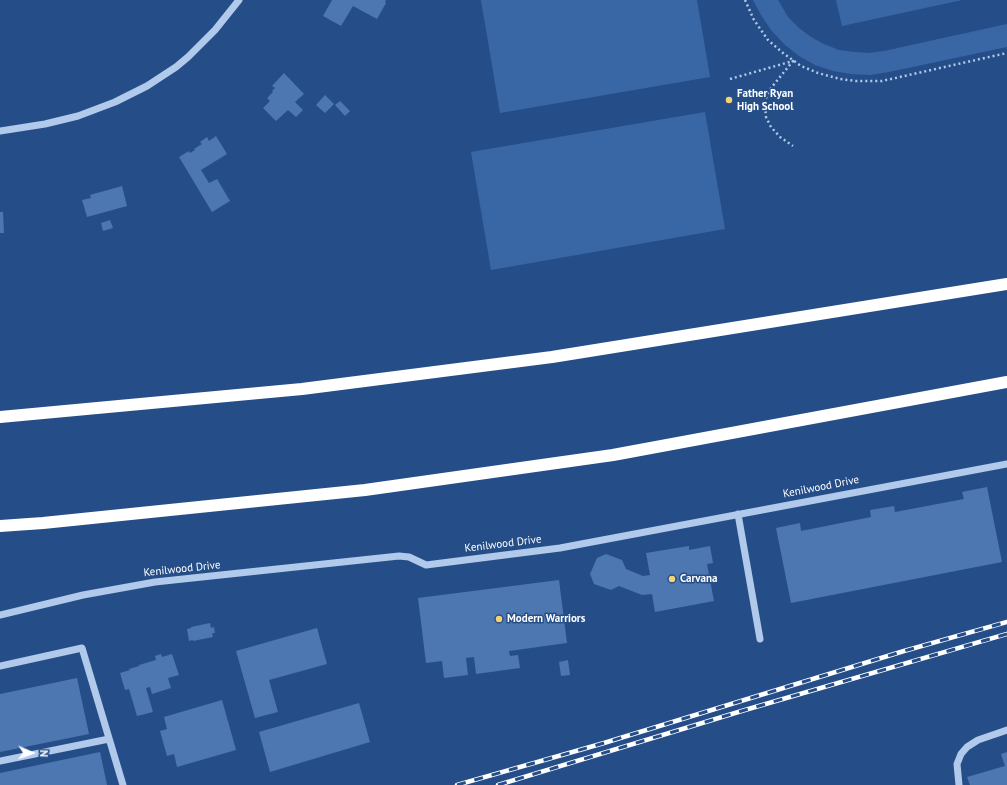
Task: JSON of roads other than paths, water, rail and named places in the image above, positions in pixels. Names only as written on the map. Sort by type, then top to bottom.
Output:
[{"type":"highway","points":[[0,417],[302,389],[552,357],[1007,284]]},
{"type":"highway","points":[[0,526],[43,523],[334,493],[613,455],[1007,382]]},
{"type":"street","points":[[0,130],[45,124],[78,116],[115,102],[147,86],[176,67],[188,57],[215,30],[238,0]]},
{"type":"street","name":"Kenilwood Drive","points":[[0,616],[83,595],[155,582],[399,556],[409,557],[426,565],[560,548],[1007,464]]},
{"type":"street","points":[[738,514],[760,639]]},
{"type":"street","points":[[0,666],[82,648],[123,785]]},
{"type":"street","points":[[959,785],[957,764],[961,754],[967,747],[978,740],[1007,730]]},
{"type":"street","points":[[0,761],[109,738]]},
{"type":"railway","points":[[457,785],[604,743],[904,651],[1007,622]]},
{"type":"railway","points":[[498,785],[745,710],[1007,634]]},
{"type":"place","name":"Father Ryan High School","points":[[729,100]]},
{"type":"place","name":"Carvana","points":[[672,579]]},
{"type":"place","name":"Modern Warriors","points":[[499,619]]}]
